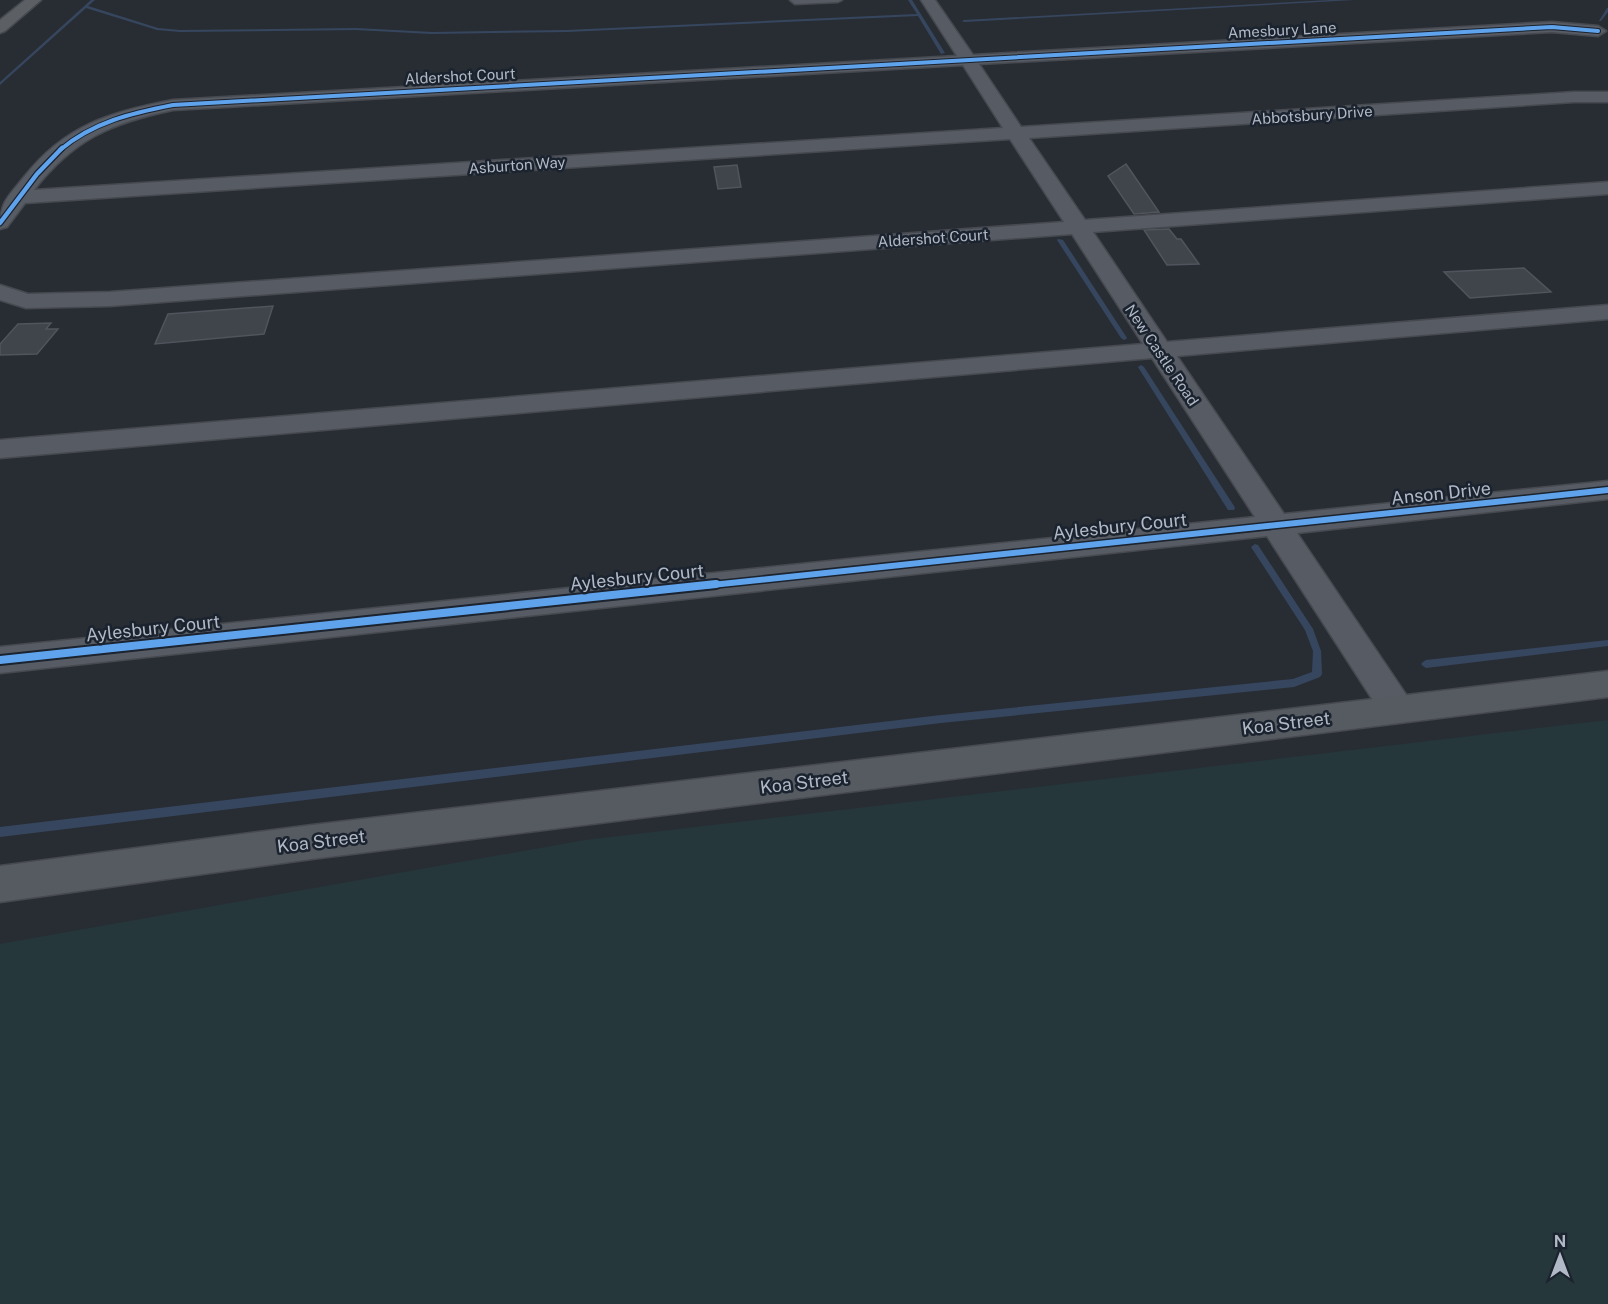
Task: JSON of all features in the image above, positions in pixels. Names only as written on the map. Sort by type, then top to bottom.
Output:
[{"type":"highway","points":[[0,9],[13,0]]},
{"type":"highway","points":[[0,28],[34,0]]},
{"type":"main road","name":"Koa Street","points":[[0,884],[336,839],[1608,684]]},
{"type":"street","name":"New Castle Road","points":[[928,0],[1397,709]]},
{"type":"street","name":"Amesbury Lane","points":[[968,61],[1551,27],[1598,31]]},
{"type":"street","name":"Aldershot Court","points":[[0,223],[53,153],[72,138],[107,120],[135,111],[173,105],[968,61]]},
{"type":"street","name":"Abbotsbury Drive","points":[[1017,133],[1574,97],[1608,97]]},
{"type":"street","name":"Asburton Way","points":[[18,197],[1017,133]]},
{"type":"street","points":[[1077,227],[1608,188]]},
{"type":"street","name":"Aldershot Court","points":[[0,292],[26,301],[110,299],[1077,227]]},
{"type":"street","points":[[0,449],[1608,312]]},
{"type":"street","name":"Anson Drive","points":[[1276,525],[1608,490]]},
{"type":"street","name":"Aylesbury Court","points":[[0,660],[1276,525]]},
{"type":"lane","points":[[794,1],[838,0]]},
{"type":"shaded area","points":[[1608,720],[1608,1304],[0,1304],[0,944],[585,840]]},
{"type":"building","points":[[1126,164],[1159,212],[1134,214],[1108,176]]},
{"type":"building","points":[[737,165],[741,187],[718,189],[714,167]]},
{"type":"building","points":[[1169,229],[1177,239],[1181,239],[1199,264],[1167,265],[1144,230]]},
{"type":"building","points":[[1524,268],[1551,292],[1470,298],[1444,272]]},
{"type":"building","points":[[273,306],[264,334],[155,344],[168,314]]},
{"type":"building","points":[[51,323],[46,329],[58,329],[37,354],[0,355],[0,344],[18,324]]},
{"type":"waterway","points":[[0,84],[93,0]]},
{"type":"waterway","points":[[910,0],[943,53]]},
{"type":"waterway","points":[[964,21],[1352,0]]},
{"type":"waterway","points":[[86,7],[158,29],[180,31],[356,29],[432,33],[567,31],[918,15]]},
{"type":"waterway","points":[[1600,20],[1608,9]]},
{"type":"waterway","points":[[1060,240],[1124,338]]},
{"type":"waterway","points":[[1141,367],[1231,508]]},
{"type":"waterway","points":[[0,832],[941,719],[1294,683],[1317,674],[1317,651],[1309,629],[1255,547]]},
{"type":"waterway","points":[[1426,664],[1608,643]]},
{"type":"cycle path","points":[[0,223],[37,174],[71,141],[90,129],[113,119],[173,105],[1552,27],[1598,31]]},
{"type":"cycle path","points":[[0,660],[1608,490]]}]
